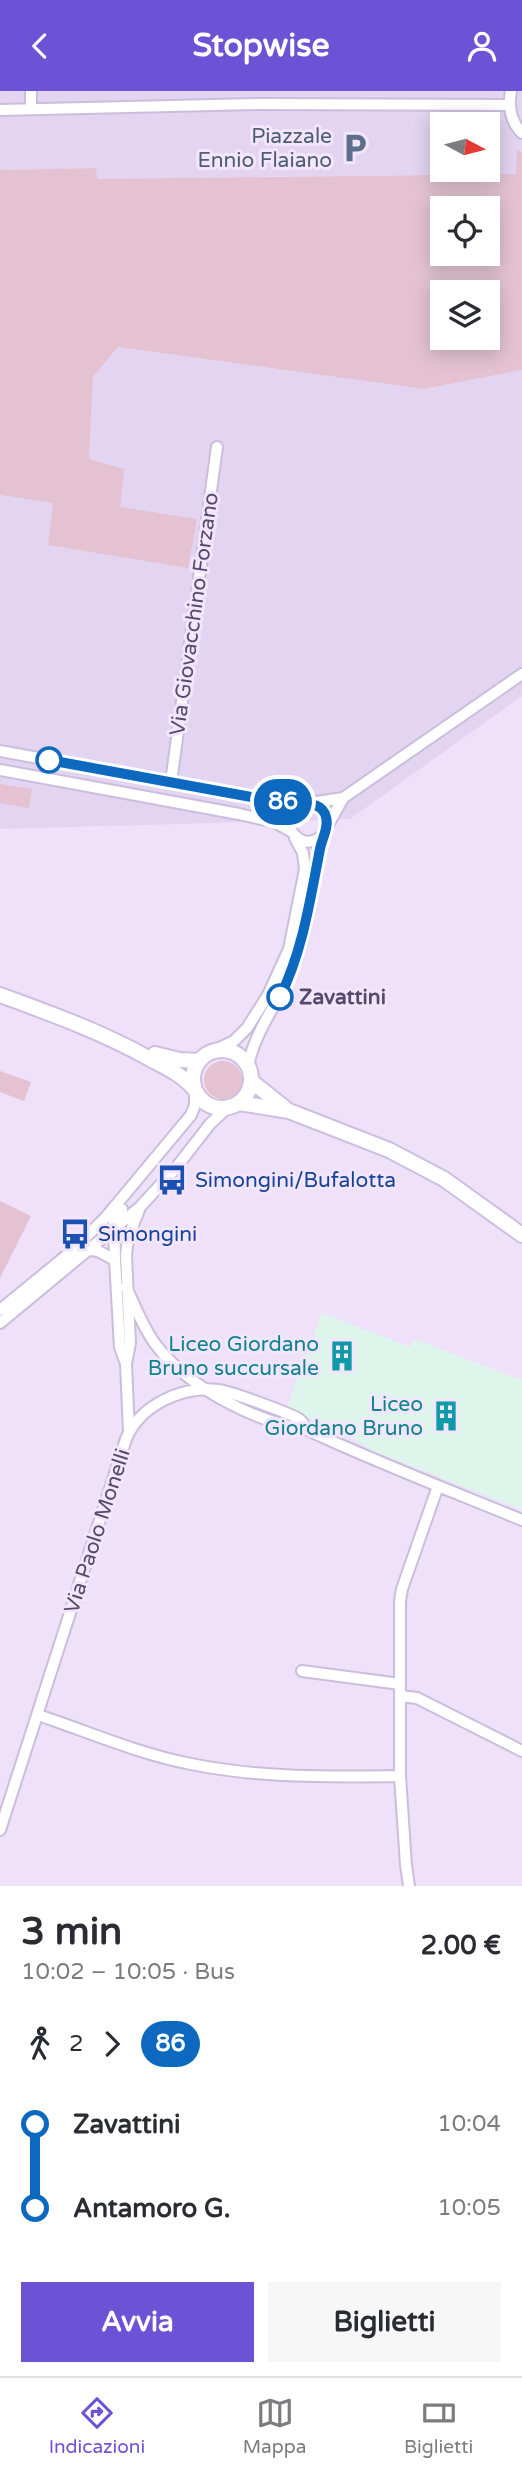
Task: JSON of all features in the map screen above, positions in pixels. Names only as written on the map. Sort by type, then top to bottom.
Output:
[{"type":"street","points":[[31,91],[32,109]]},
{"type":"street","points":[[258,91],[258,104]]},
{"type":"street","points":[[511,91],[511,117],[522,133]]},
{"type":"street","points":[[0,110],[258,104],[509,105]]},
{"type":"street","name":"Via Giovacchino Forzano","points":[[171,782],[217,447]]},
{"type":"street","points":[[0,1310],[72,1251],[106,1217],[158,1157],[191,1115],[195,1105],[193,1075],[199,1061],[230,1044],[247,1028],[268,995],[295,927],[305,869],[303,853],[292,833],[289,818],[294,810],[304,805],[343,798],[522,674]]},
{"type":"street","points":[[0,751],[304,805],[323,810],[327,818],[300,949],[285,986],[252,1049],[247,1093],[204,1131],[140,1207],[0,1323]]},
{"type":"street","points":[[0,770],[274,822],[302,841],[310,842],[325,831],[343,798]]},
{"type":"street","points":[[0,995],[129,1046],[178,1074],[208,1105],[289,1111],[348,1132],[429,1171],[522,1235]]},
{"type":"street","points":[[129,1046],[166,1058],[199,1061]]},
{"type":"street","points":[[213,1051],[234,1052],[244,1060],[249,1074],[289,1111]]},
{"type":"street","points":[[158,1157],[175,1168]]},
{"type":"street","points":[[126,1364],[120,1347],[113,1232],[115,1217],[138,1191],[148,1168]]},
{"type":"street","points":[[129,1432],[126,1364],[130,1343],[126,1246],[140,1207]]},
{"type":"street","points":[[90,1250],[115,1260]]},
{"type":"street","points":[[126,1287],[154,1342],[204,1390],[222,1400],[284,1425],[308,1430],[522,1520]]},
{"type":"street","name":"Via Paolo Monelli","points":[[0,1831],[129,1432],[144,1413],[162,1402],[183,1393],[204,1390]]},
{"type":"street","points":[[410,1886],[400,1776],[400,1601],[438,1486]]},
{"type":"street","points":[[302,1671],[400,1690],[522,1751]]},
{"type":"street","points":[[38,1715],[148,1753],[249,1774],[308,1777],[400,1776]]},
{"type":"shaded area","points":[[0,91],[522,91],[522,152],[517,150],[517,174],[500,174],[500,112],[430,112],[430,175],[96,179],[95,168],[0,170]]},
{"type":"shaded area","points":[[517,150],[522,152],[522,370],[424,389],[118,347],[93,377],[89,459],[124,469],[120,507],[197,519],[188,568],[48,545],[53,503],[0,495],[0,170],[96,168],[97,179],[430,175],[430,182],[500,182],[500,174],[516,174]]},
{"type":"shaded area","points":[[118,347],[424,389],[522,370],[522,696],[350,819],[0,829],[0,495],[54,503],[48,545],[189,567],[120,507],[89,459],[93,377]]},
{"type":"shaded area","points":[[0,784],[32,789],[29,808],[0,803]]},
{"type":"shaded area","points":[[223,1061],[236,1067],[242,1080],[236,1093],[223,1099],[210,1093],[204,1080],[210,1067]]},
{"type":"shaded area","points":[[0,1071],[31,1082],[24,1101],[0,1092]]},
{"type":"shaded area","points":[[0,1201],[31,1216],[0,1278]]},
{"type":"shaded area","points":[[322,1313],[410,1347],[414,1339],[522,1380],[522,1510],[371,1450],[348,1435],[286,1409]]},
{"type":"bus line","name":"86","points":[[49,760],[300,806],[315,805],[323,810],[327,818],[327,828],[320,846],[300,949],[280,997]]},
{"type":"place","name":"Piazzale Ennio Flaiano","points":[[355,148]]},
{"type":"place","name":"Zavattini","points":[[280,997]]},
{"type":"place","name":"Simongini/Bufalotta","points":[[172,1180]]},
{"type":"place","name":"Simongini","points":[[75,1234]]},
{"type":"place","name":"Liceo Giordano Bruno succursale","points":[[342,1356]]},
{"type":"place","name":"Liceo Giordano Bruno","points":[[446,1416]]}]
